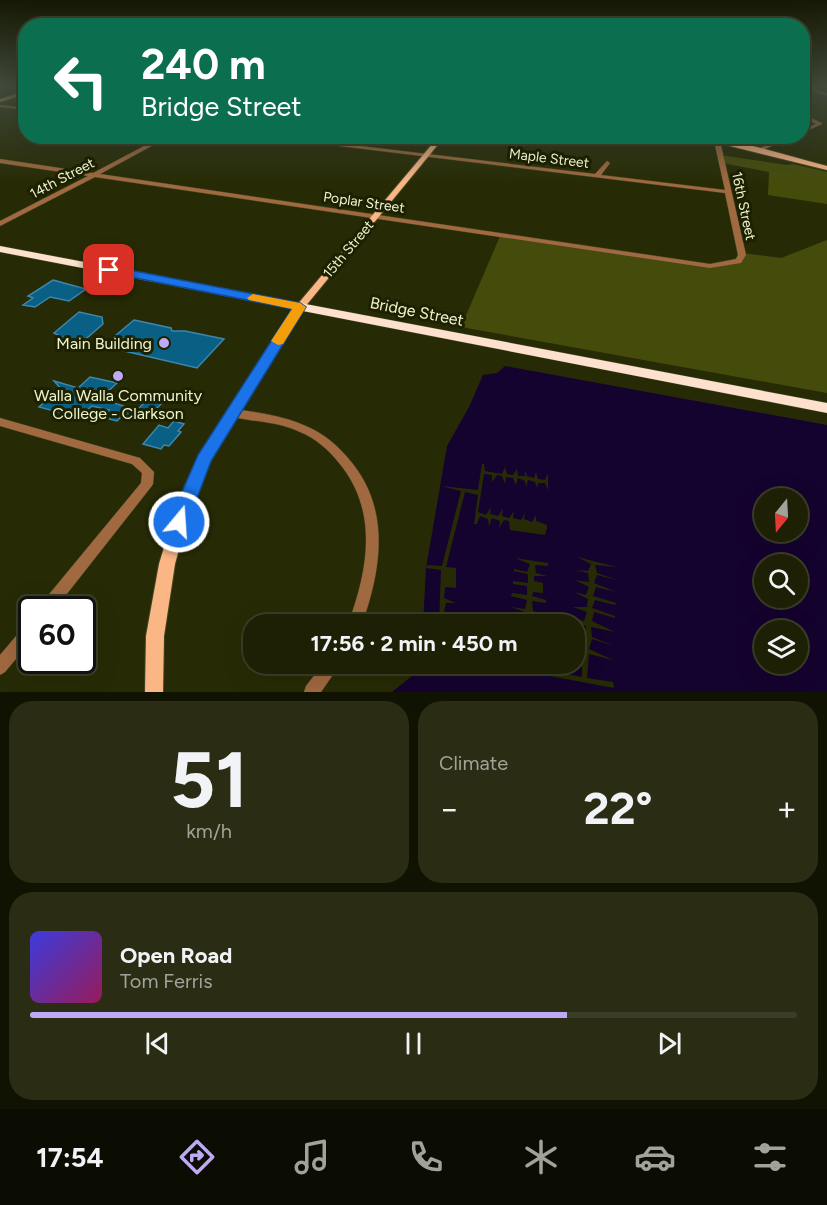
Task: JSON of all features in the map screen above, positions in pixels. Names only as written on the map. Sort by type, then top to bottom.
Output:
[{"type":"highway","name":"Bridge Street","points":[[0,249],[827,408]]},
{"type":"main road","name":"15th Street","points":[[154,692],[155,636],[167,564],[185,501],[204,460],[300,307],[436,144]]},
{"type":"main road","points":[[729,144],[827,168]]},
{"type":"street","points":[[810,118],[820,124],[810,128]]},
{"type":"street","points":[[810,121],[817,121]]},
{"type":"street","name":"14th Street","points":[[0,224],[153,144]]},
{"type":"street","name":"Maple Street","points":[[326,144],[729,192]]},
{"type":"street","name":"16th Street","points":[[718,144],[742,255],[738,261],[724,266]]},
{"type":"street","name":"16th Street","points":[[757,151],[773,144]]},
{"type":"street","name":"Poplar Street","points":[[0,161],[710,266],[724,266]]},
{"type":"street","points":[[597,176],[607,163]]},
{"type":"street","points":[[232,413],[274,420],[311,432],[334,450],[354,474],[369,504],[374,538],[371,574],[358,614]]},
{"type":"street","points":[[0,422],[136,461],[147,472],[147,484],[57,596]]},
{"type":"street","points":[[0,667],[18,645]]},
{"type":"street","points":[[312,692],[325,674]]},
{"type":"green space","points":[[720,155],[793,164],[827,172],[827,204],[768,195],[769,172],[722,163]]},
{"type":"green space","points":[[501,234],[710,266],[738,261],[742,253],[781,258],[827,240],[827,393],[461,327]]},
{"type":"shaded area","points":[[505,366],[827,425],[827,692],[392,692],[414,674],[585,674],[585,614],[424,614],[426,568],[447,446],[469,407],[483,375],[497,373]]},
{"type":"pier","points":[[482,464],[484,464],[485,471],[502,474],[505,467],[507,474],[513,475],[517,469],[518,476],[525,476],[525,470],[527,476],[534,478],[536,472],[538,479],[545,480],[548,473],[548,490],[545,483],[538,483],[537,488],[535,482],[528,480],[526,487],[525,481],[518,478],[516,485],[513,478],[506,477],[505,484],[502,476],[497,475],[492,482],[492,475],[484,474],[478,512],[486,515],[491,507],[490,514],[498,516],[503,509],[502,516],[509,518],[514,511],[513,518],[521,520],[525,513],[524,519],[532,522],[536,515],[536,521],[547,525],[545,535],[510,530],[509,521],[504,520],[499,528],[500,521],[492,518],[489,526],[488,519],[480,516],[477,524],[474,524],[478,495],[465,492],[446,567],[456,568],[456,588],[445,587],[444,598],[456,603],[446,603],[444,612],[452,614],[439,614],[441,570],[426,568],[427,565],[442,566],[461,491],[441,486],[478,490]]},
{"type":"pier","points":[[577,557],[617,567],[595,565],[597,573],[617,580],[597,575],[594,583],[616,592],[596,587],[593,596],[616,603],[615,605],[595,600],[592,608],[615,616],[615,618],[594,612],[592,621],[615,632],[591,627],[592,637],[614,646],[592,639],[589,649],[613,660],[589,654],[587,678],[613,682],[614,688],[538,674],[568,674],[582,677],[582,674],[585,674],[585,618],[587,612],[573,607],[587,607],[588,599],[574,592],[586,595],[589,587],[575,580],[589,582],[588,573],[576,570],[588,571],[591,564]]},
{"type":"pier","points":[[515,558],[548,563],[548,566],[535,565],[536,573],[547,576],[534,576],[534,581],[543,583],[543,593],[533,592],[532,596],[546,600],[546,603],[532,601],[533,611],[545,614],[525,614],[511,607],[525,609],[527,600],[511,596],[512,593],[527,595],[527,586],[513,584],[513,581],[528,583],[528,574],[514,571],[514,569],[527,572],[530,564]]},
{"type":"building","points":[[53,280],[86,289],[69,301],[50,297],[35,307],[23,305],[33,298],[28,296]]},
{"type":"building","points":[[79,312],[102,317],[103,324],[80,344],[58,340],[62,337],[54,333]]},
{"type":"building","name":"Main Building","points":[[134,320],[171,328],[172,331],[185,331],[224,339],[197,368],[103,346]]},
{"type":"building","points":[[90,377],[117,383],[100,399],[137,410],[148,399],[162,403],[145,421],[123,415],[117,421],[102,417],[109,410],[92,406],[86,411],[76,408],[69,415],[39,407],[61,389],[54,381],[78,388]]},
{"type":"building","points":[[174,421],[184,424],[178,431],[181,432],[169,446],[164,445],[161,449],[143,444],[159,425],[168,428]]},
{"type":"slow traffic","points":[[253,298],[300,307],[278,341]]},
{"type":"place","name":"Main Building","points":[[164,343]]},
{"type":"place","name":"Walla Walla Community College - Clarkson","points":[[118,376]]},
{"type":"route","points":[[109,270],[300,307],[204,460],[185,501],[179,522]]}]
